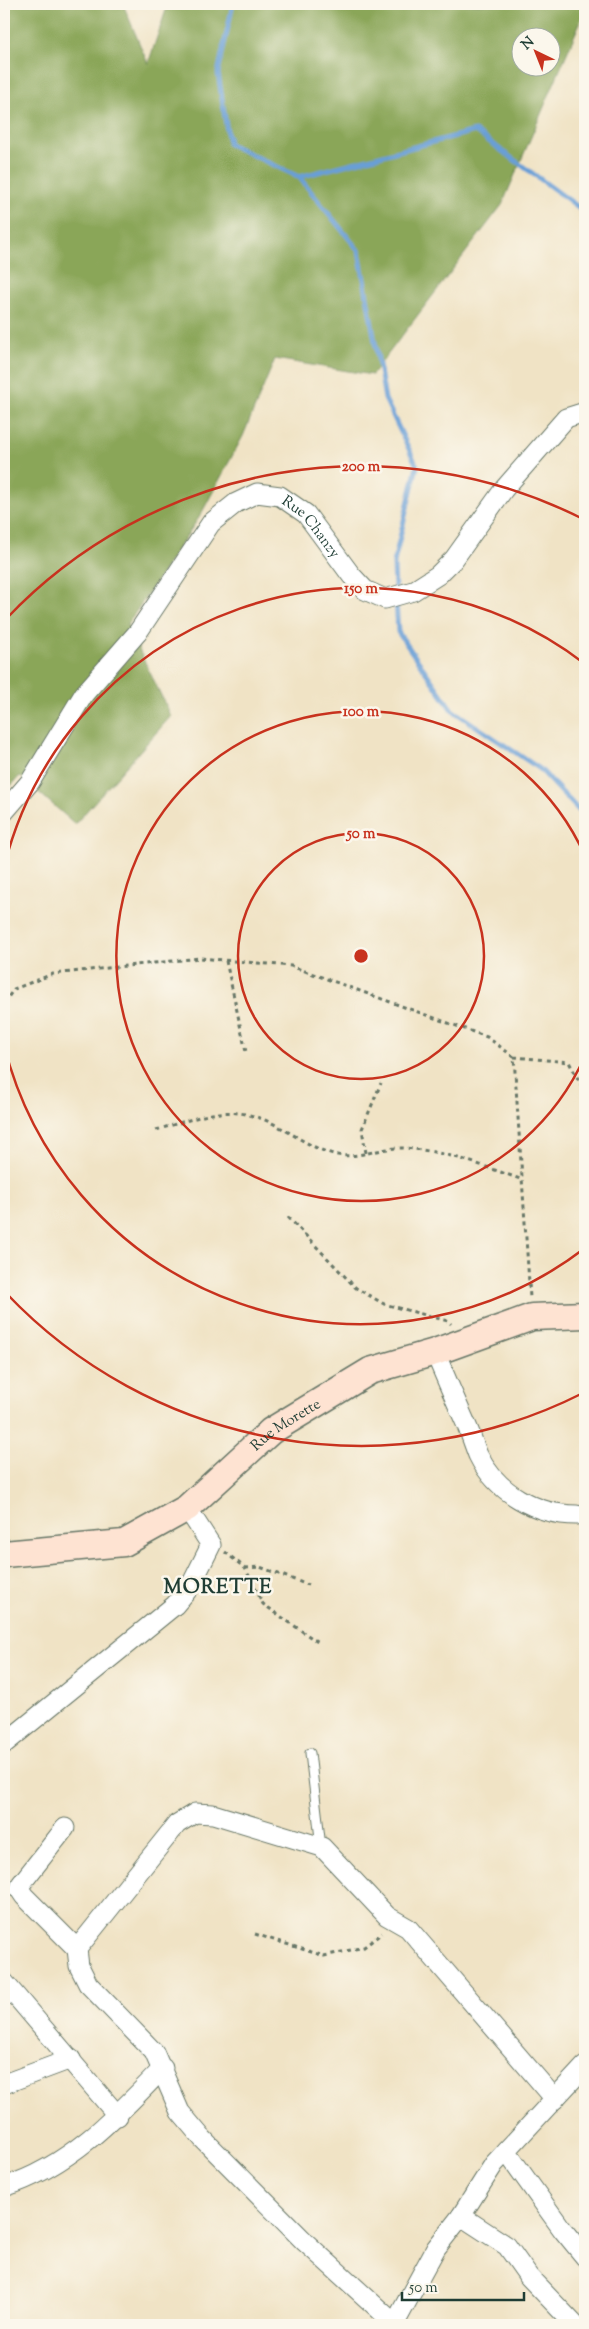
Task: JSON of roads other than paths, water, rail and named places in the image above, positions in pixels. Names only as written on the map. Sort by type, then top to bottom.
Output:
[{"type":"street","name":"Rue Chanzy","points":[[4,812],[30,782],[84,694],[138,632],[211,523],[236,504],[256,493],[280,496],[306,514],[351,575],[365,590],[385,599],[413,591],[438,575],[454,559],[504,489],[566,418],[585,412]]},
{"type":"street","name":"Rue Morette","points":[[4,1554],[124,1543],[187,1508],[271,1431],[370,1371],[435,1352],[465,1339],[532,1317],[585,1315]]},
{"type":"street","points":[[435,1352],[478,1454],[489,1473],[512,1494],[536,1509],[563,1515],[577,1515]]},
{"type":"street","points":[[4,1744],[175,1605],[190,1587],[211,1545],[187,1508]]},
{"type":"street","points":[[77,1949],[177,1824],[194,1813],[213,1814],[322,1847],[387,1916],[408,1928],[555,2099]]},
{"type":"street","points":[[65,1828],[21,1884],[20,1890],[77,1949],[78,1966],[88,1984],[154,2052],[163,2068],[169,2090],[180,2112],[202,2138],[305,2242],[394,2325],[436,2248],[461,2216],[494,2164],[585,2066]]},
{"type":"street","points":[[4,1982],[118,2116]]},
{"type":"street","points":[[4,2084],[71,2059]]},
{"type":"street","points":[[4,2186],[51,2167],[118,2116],[163,2068]]},
{"type":"street","points":[[506,2151],[562,2229],[585,2257]]},
{"type":"street","points":[[461,2216],[485,2229],[507,2246],[529,2277],[575,2325]]},
{"type":"lane","points":[[310,1753],[322,1847]]},
{"type":"waterway","points":[[233,4],[218,73],[229,144],[299,177],[359,251],[385,399],[417,466],[394,562],[395,592]]},
{"type":"waterway","points":[[299,177],[475,131],[585,212]]},
{"type":"waterway","points":[[396,601],[398,632],[452,710],[540,769],[585,817]]},
{"type":"district","name":"MORETTE","points":[[218,1586]]}]
